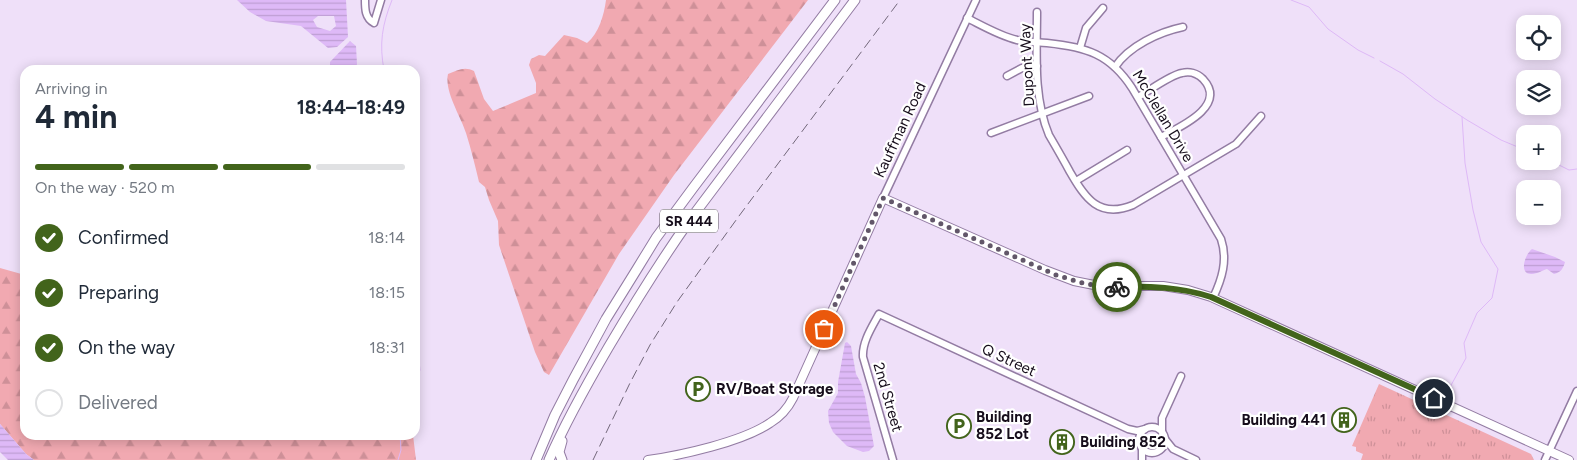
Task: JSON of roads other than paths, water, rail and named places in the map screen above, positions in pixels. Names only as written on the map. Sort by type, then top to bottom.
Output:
[{"type":"highway","name":"SR 444","points":[[536,460],[552,421],[573,380],[606,319],[646,254],[693,188],[835,0]]},
{"type":"highway","name":"SR 444","points":[[549,460],[574,408],[638,297],[689,221],[855,0]]},
{"type":"highway","points":[[562,460],[559,452],[562,441],[590,386],[596,368]]},
{"type":"main road","points":[[883,198],[1074,281],[1099,286],[1171,287],[1213,298],[1568,460]]},
{"type":"main road","name":"Kauffman Road","points":[[648,460],[679,454],[737,438],[768,424],[785,411],[794,398],[883,198]]},
{"type":"street","points":[[365,0],[366,14],[369,20],[374,23],[381,0]]},
{"type":"street","name":"Kauffman Road","points":[[883,198],[976,0]]},
{"type":"street","points":[[1080,48],[1086,28],[1102,8]]},
{"type":"street","name":"Dupont Way","points":[[1037,12],[1038,90],[1049,135],[1083,194],[1092,202],[1104,208],[1116,209],[1133,205],[1236,144],[1261,116]]},
{"type":"street","name":"McClellan Drive","points":[[967,18],[1013,39],[1080,48],[1104,58],[1126,78],[1217,231],[1222,244],[1224,265],[1221,280],[1213,298]]},
{"type":"street","points":[[1116,67],[1125,54],[1154,36],[1170,30],[1183,28]]},
{"type":"street","points":[[1007,76],[1022,68],[1037,66]]},
{"type":"street","points":[[1138,96],[1181,72],[1196,74],[1207,84],[1210,96],[1209,102],[1203,111],[1161,136]]},
{"type":"street","points":[[992,133],[1089,96]]},
{"type":"street","points":[[1076,181],[1127,150]]},
{"type":"street","name":"Q Street","points":[[878,314],[1128,429],[1137,431],[1148,428]]},
{"type":"street","name":"2nd Street","points":[[878,314],[866,341],[863,357],[892,460]]},
{"type":"street","points":[[1181,376],[1162,418],[1162,432],[1170,446],[1177,452],[1196,460]]},
{"type":"street","points":[[1544,460],[1577,391]]},
{"type":"street","points":[[1162,418],[1141,434],[1143,460],[1164,445],[1165,439]]},
{"type":"street","points":[[1148,428],[1158,428],[1162,432]]},
{"type":"street","name":"Q Street","points":[[1128,429],[1141,445]]},
{"type":"street","points":[[1141,445],[1148,453],[1157,451],[1177,452]]},
{"type":"waterway","points":[[383,65],[382,35],[392,0]]},
{"type":"waterway","points":[[1291,0],[1309,7],[1328,29],[1358,50],[1374,58]]},
{"type":"waterway","points":[[1380,61],[1403,74],[1435,99],[1467,120],[1501,140],[1516,146]]},
{"type":"waterway","points":[[1449,389],[1466,358],[1464,343],[1477,313],[1492,298],[1498,269],[1481,242],[1473,210],[1465,163],[1462,117]]},
{"type":"waterway","points":[[1561,166],[1569,170],[1577,169]]},
{"type":"waterway","points":[[398,460],[401,450],[400,440]]},
{"type":"railway","points":[[593,460],[650,345],[677,302],[900,0]]},
{"type":"place","name":"RV/Boat Storage","points":[[698,389]]},
{"type":"place","name":"Building 441","points":[[1344,420]]},
{"type":"place","name":"Building 852 Lot","points":[[959,426]]},
{"type":"place","name":"Building 852","points":[[1062,442]]}]
